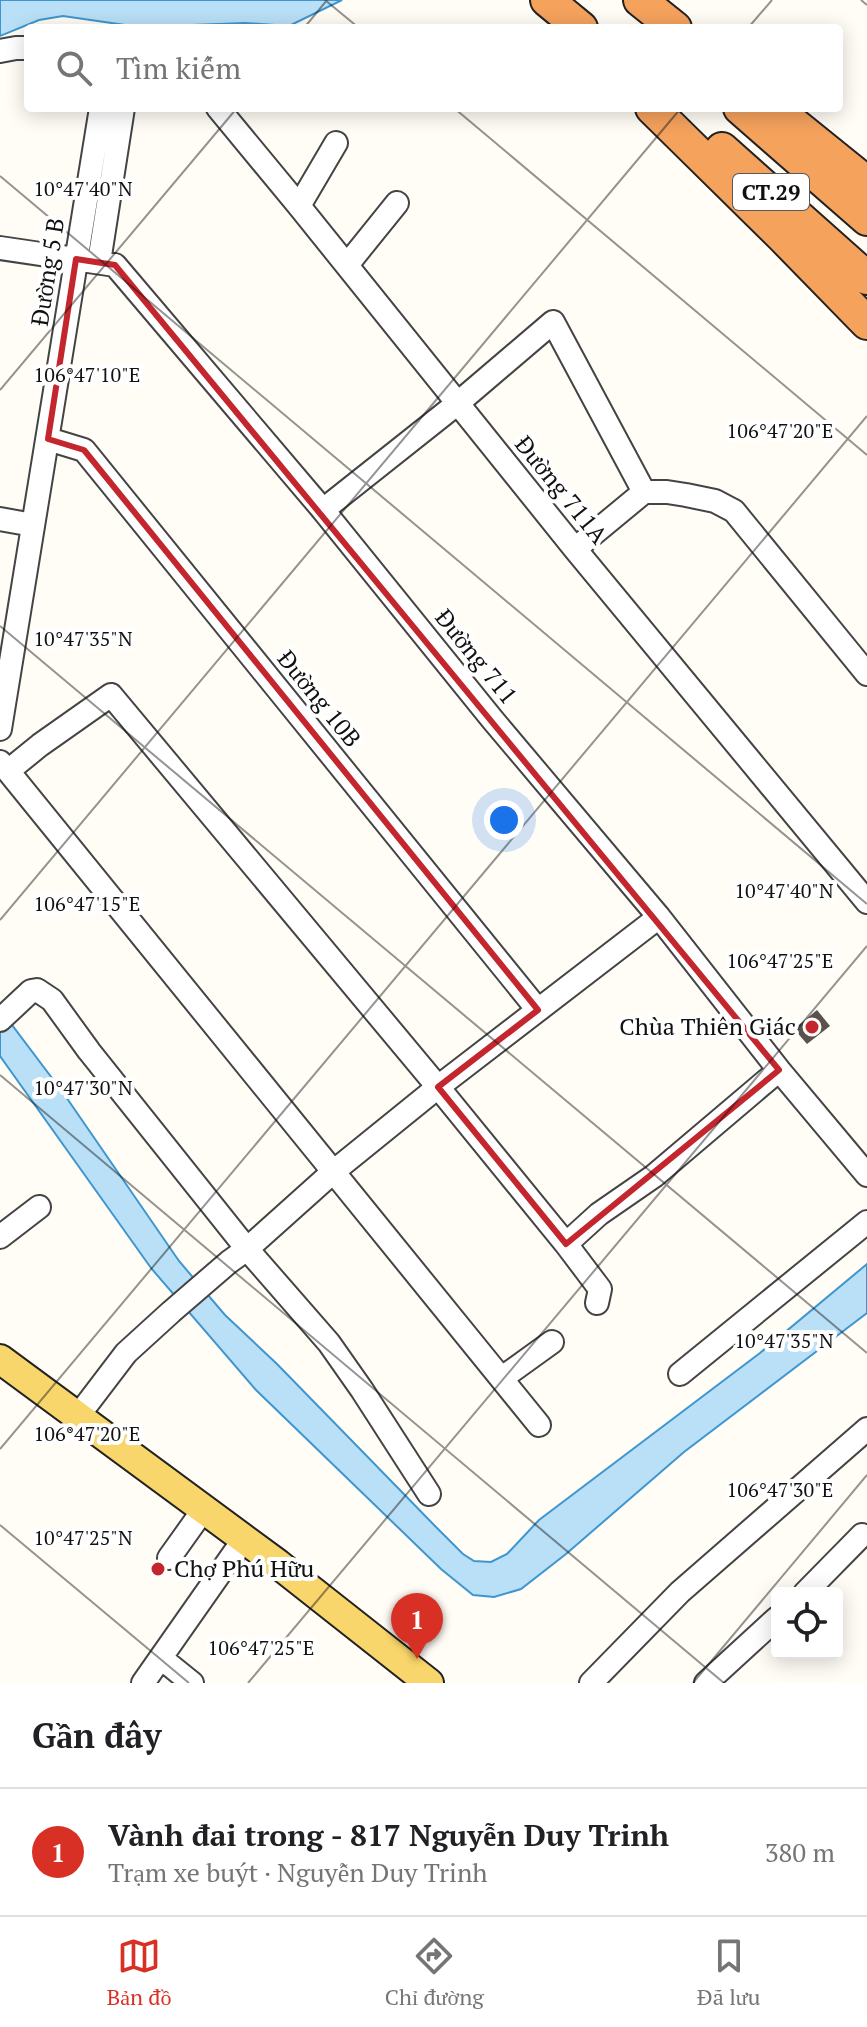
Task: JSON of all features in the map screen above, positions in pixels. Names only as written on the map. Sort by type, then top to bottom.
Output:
[{"type":"highway","points":[[533,0],[564,20]]},
{"type":"highway","points":[[635,9],[667,24]]},
{"type":"highway","points":[[656,112],[867,323]]},
{"type":"highway","name":"CT.29","points":[[679,112],[867,278]]},
{"type":"highway","name":"CT.29","points":[[745,112],[867,219]]},
{"type":"highway","points":[[779,112],[867,183]]},
{"type":"main road","points":[[0,1359],[244,1539],[429,1683]]},
{"type":"street","points":[[0,51],[24,48]]},
{"type":"street","name":"Đường 5 B","points":[[0,729],[100,112]]},
{"type":"street","points":[[99,262],[122,112]]},
{"type":"street","name":"Đường 711A","points":[[221,112],[575,549],[867,902]]},
{"type":"street","points":[[299,206],[336,143]]},
{"type":"street","points":[[347,265],[397,203]]},
{"type":"street","name":"Đường 711","points":[[0,248],[115,265],[323,510],[867,1175]]},
{"type":"street","points":[[323,510],[458,403],[553,322],[644,492]]},
{"type":"street","name":"Đường 10B","points":[[48,439],[84,450],[538,1010]]},
{"type":"street","points":[[575,549],[644,492],[667,492],[715,501],[734,511],[867,674]]},
{"type":"street","points":[[0,519],[33,525]]},
{"type":"street","points":[[539,1425],[4,766],[40,745],[111,695],[566,1244],[600,1289],[597,1303]]},
{"type":"street","points":[[78,1416],[126,1353],[333,1172],[659,917]]},
{"type":"street","points":[[0,1020],[33,990],[52,1000],[238,1256],[329,1343],[429,1494]]},
{"type":"street","points":[[566,1244],[599,1214],[654,1176],[779,1070]]},
{"type":"street","points":[[0,1237],[39,1207]]},
{"type":"street","points":[[680,1374],[867,1222]]},
{"type":"street","points":[[502,1378],[552,1342]]},
{"type":"street","points":[[591,1683],[680,1592],[867,1429]]},
{"type":"street","points":[[169,1558],[204,1509]]},
{"type":"street","points":[[811,1587],[862,1535]]},
{"type":"street","points":[[143,1683],[244,1539]]},
{"type":"street","points":[[706,1683],[771,1623]]},
{"type":"street","points":[[161,1658],[192,1683]]},
{"type":"highlighted area","points":[[76,259],[115,265],[779,1070],[566,1244],[438,1087],[538,1010],[84,450],[48,439]]},
{"type":"water","points":[[0,0],[342,0],[293,24],[118,24],[63,16],[24,24],[0,36]]},
{"type":"water","points":[[0,1009],[64,1094],[179,1261],[225,1315],[463,1554],[474,1561],[491,1562],[507,1554],[539,1520],[760,1353],[867,1264],[867,1313],[684,1452],[521,1589],[494,1597],[473,1595],[441,1569],[256,1390],[151,1268],[0,1056]]},
{"type":"building","name":"Chùa Thiên Giác","points":[[817,1010],[830,1026],[807,1044],[794,1029]]},
{"type":"place","name":"Chùa Thiên Giác","points":[[812,1027]]},
{"type":"place","name":"Chợ Phú Hữu","points":[[158,1569]]},
{"type":"place","name":"Vành đai trong - 817 Nguyễn Duy Trinh","points":[[417,1659]]}]
